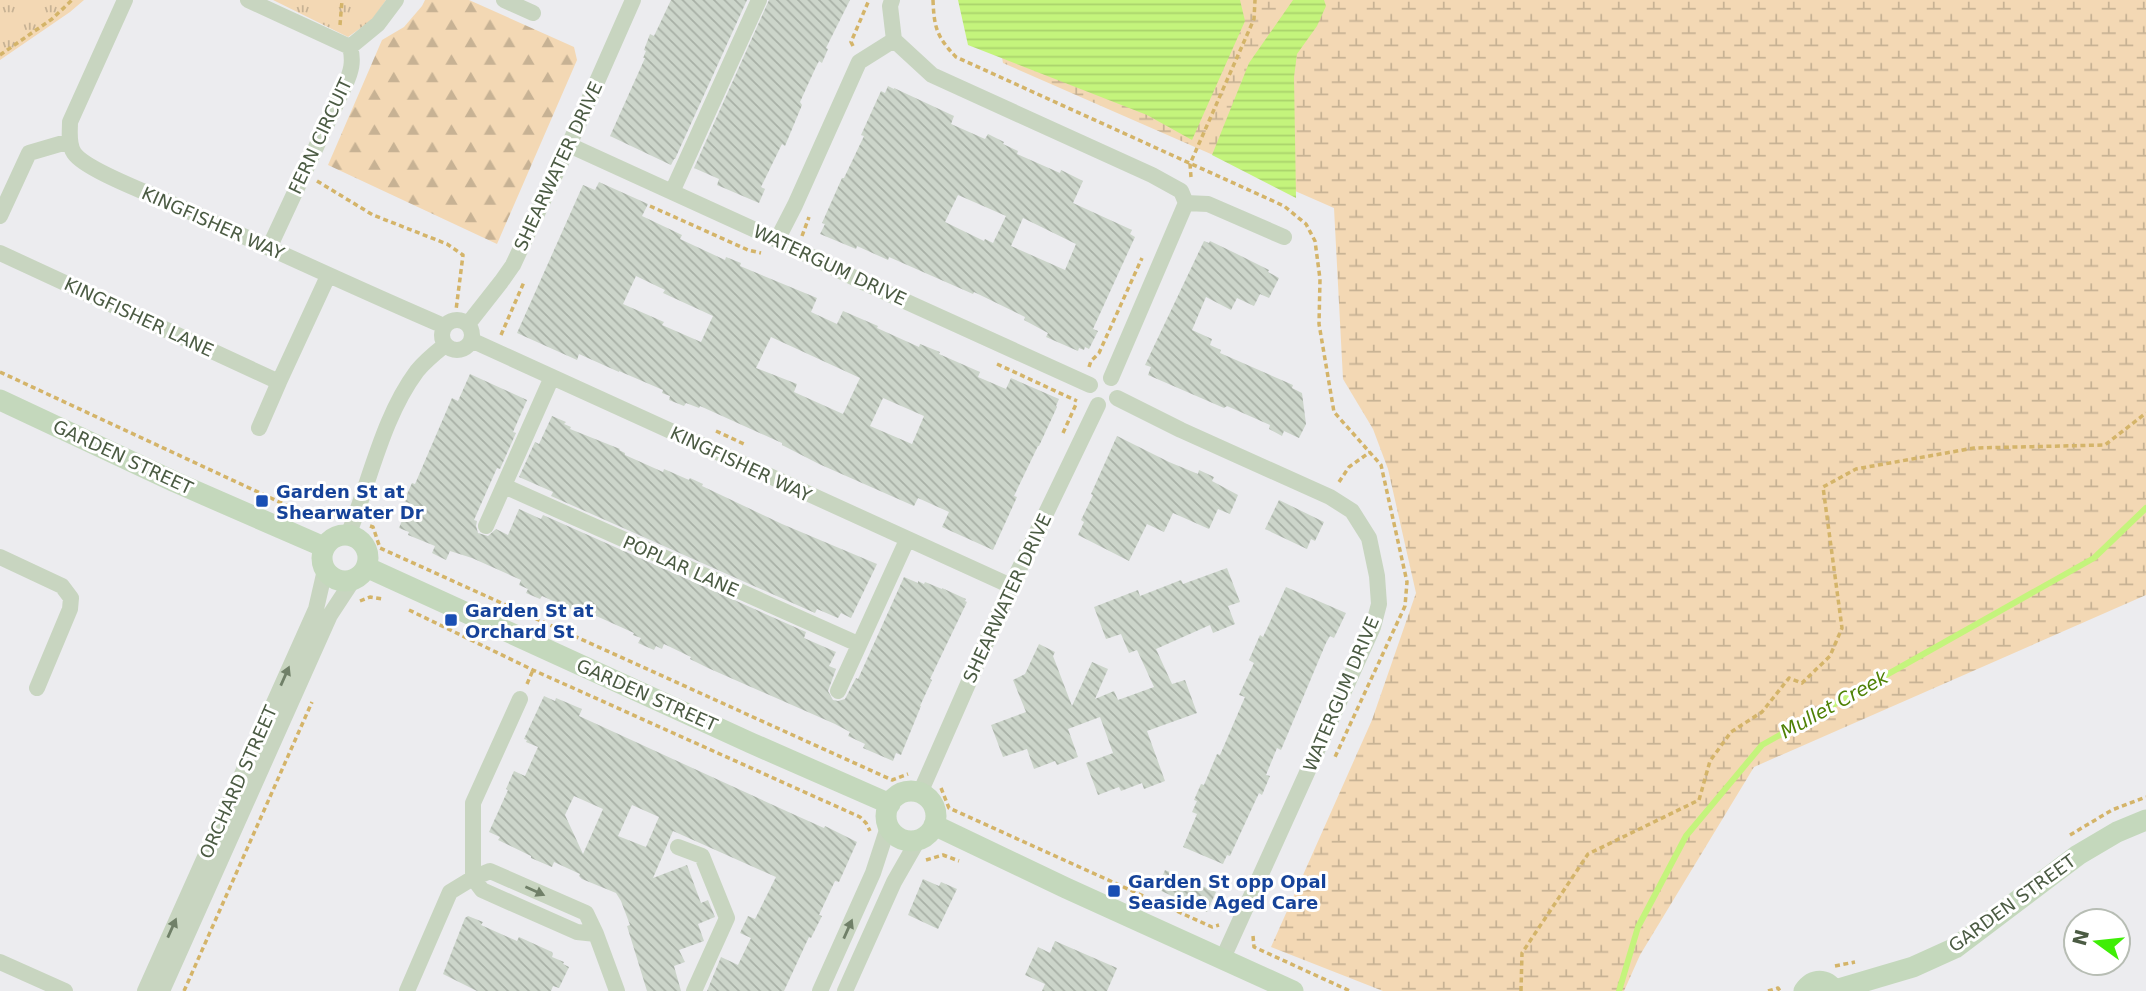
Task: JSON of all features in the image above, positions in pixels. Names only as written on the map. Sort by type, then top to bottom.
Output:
[{"type":"street","points":[[0,216],[29,153],[69,141],[70,122],[125,0]]},
{"type":"street","points":[[248,0],[350,47],[378,24],[396,0]]},
{"type":"street","points":[[504,0],[533,13]]},
{"type":"street","name":"SHEARWATER DRIVE","points":[[456,323],[501,282],[513,265],[633,0]]},
{"type":"street","points":[[672,192],[759,0]]},
{"type":"street","points":[[892,0],[890,6],[894,40],[932,75],[1152,175],[1181,191],[1186,203],[1111,378]]},
{"type":"street","points":[[776,240],[795,205],[859,62],[874,50],[894,40]]},
{"type":"street","name":"FERN CIRCUIT","points":[[269,248],[352,69],[350,47]]},
{"type":"street","name":"KINGFISHER WAY","points":[[69,141],[74,153],[84,163],[328,276],[456,323]]},
{"type":"street","name":"WATERGUM DRIVE","points":[[569,145],[1087,383]]},
{"type":"street","points":[[1186,203],[1208,204],[1284,237]]},
{"type":"street","name":"KINGFISHER LANE","points":[[0,253],[279,382]]},
{"type":"street","points":[[259,428],[328,276]]},
{"type":"street","points":[[456,323],[472,332],[466,348],[457,351],[445,345],[441,336],[456,323]]},
{"type":"street","name":"KINGFISHER WAY","points":[[471,340],[1011,586]]},
{"type":"street","points":[[351,528],[364,544],[368,558],[360,574],[340,581],[324,570],[324,547],[334,537],[351,528],[382,440],[403,394],[417,370],[445,345]]},
{"type":"street","points":[[486,526],[552,377]]},
{"type":"street","points":[[1099,377],[1111,378],[1118,387],[1117,398],[1109,405],[1098,405],[1090,397],[1087,383],[1099,377]]},
{"type":"street","name":"WATERGUM DRIVE","points":[[1117,398],[1330,497],[1352,511],[1369,538],[1377,576],[1380,604],[1373,627],[1223,958]]},
{"type":"street","name":"GARDEN STREET","points":[[0,400],[174,482],[324,547]]},
{"type":"street","name":"SHEARWATER DRIVE","points":[[920,793],[1011,586],[1098,405]]},
{"type":"street","name":"POPLAR LANE","points":[[504,486],[858,644]]},
{"type":"street","points":[[838,691],[907,540]]},
{"type":"street","points":[[0,556],[62,586],[71,598],[70,609],[37,688]]},
{"type":"street","name":"ORCHARD STREET","points":[[145,991],[316,608],[324,570]]},
{"type":"street","name":"GARDEN STREET","points":[[360,574],[890,804]]},
{"type":"street","name":"ORCHARD STREET","points":[[162,991],[330,615],[360,574]]},
{"type":"street","points":[[520,699],[473,803],[473,878],[482,890],[577,932],[596,934],[617,991]]},
{"type":"street","points":[[820,991],[873,873],[888,827],[886,815],[890,804],[901,793],[920,793],[930,799],[934,806],[934,825],[928,835],[918,841],[894,882],[845,991]]},
{"type":"street","name":"GARDEN STREET","points":[[1795,987],[1822,981],[1835,991],[1913,967],[1955,948],[2078,855],[2117,832],[2146,820]]},
{"type":"street","points":[[934,825],[1293,991]]},
{"type":"street","points":[[888,827],[899,838],[918,841]]},
{"type":"street","points":[[678,847],[702,856],[727,918],[694,991]]},
{"type":"street","points":[[407,991],[450,892],[473,878]]},
{"type":"street","points":[[0,962],[65,991]]},
{"type":"path","points":[[0,55],[52,19],[72,0]]},
{"type":"path","points":[[335,40],[342,20],[342,0]]},
{"type":"path","points":[[859,62],[851,42],[869,0]]},
{"type":"path","points":[[933,0],[934,25],[945,46],[956,57],[1284,206],[1306,224],[1315,241],[1320,279],[1319,324],[1334,411],[1381,465],[1407,582],[1405,606],[1335,758]]},
{"type":"path","points":[[1190,163],[1254,19],[1255,0]]},
{"type":"path","points":[[303,172],[373,215],[447,244],[463,255],[456,323]]},
{"type":"path","points":[[1087,383],[1091,361],[1099,353],[1143,255]]},
{"type":"path","points":[[500,335],[527,275]]},
{"type":"path","points":[[0,372],[316,519],[333,514],[351,528],[373,527],[380,548],[858,765],[892,780],[910,774]]},
{"type":"path","points":[[1521,991],[1522,953],[1588,854],[1699,800],[1710,761],[1731,732],[1762,712],[1788,678],[1802,683],[1830,656],[1842,628],[1823,486],[1856,468],[1974,448],[2105,445],[2146,413]]},
{"type":"path","points":[[712,429],[750,447]]},
{"type":"path","points":[[1330,497],[1349,467],[1370,452]]},
{"type":"path","points":[[942,788],[949,808],[1212,927],[1225,923]]},
{"type":"path","points":[[2065,838],[2112,810],[2146,797]]},
{"type":"path","points":[[923,862],[943,855],[967,865]]},
{"type":"path","points":[[1253,935],[1254,947],[1350,991]]},
{"type":"path","points":[[1831,967],[1855,961]]},
{"type":"path","points":[[1768,991],[1795,987]]},
{"type":"green space","points":[[0,0],[84,0],[0,60]]},
{"type":"green space","points":[[273,0],[386,0],[372,20],[348,37]]},
{"type":"green space","points":[[425,0],[469,0],[574,47],[577,60],[497,244],[328,165],[382,40],[404,27]]},
{"type":"green space","points":[[992,0],[2146,0],[2146,595],[1754,767],[1640,955],[1624,991],[1383,991],[1271,947],[1372,720],[1416,593],[1388,469],[1373,429],[1343,379],[1334,208],[1003,63]]},
{"type":"shaded area","points":[[958,0],[1240,0],[1245,21],[1192,140],[1147,115],[968,45]]},
{"type":"shaded area","points":[[1293,0],[1324,0],[1326,6],[1317,26],[1297,54],[1294,77],[1296,198],[1212,155],[1249,63]]},
{"type":"building","points":[[671,0],[747,0],[671,165],[610,136],[645,58],[644,50],[650,34],[654,36]]},
{"type":"building","points":[[769,0],[850,0],[826,48],[828,49],[822,63],[819,61],[800,102],[802,105],[785,146],[782,144],[761,187],[765,189],[759,203],[717,185],[719,179],[694,168]]},
{"type":"building","points":[[888,86],[894,88],[954,116],[951,124],[985,139],[988,134],[1018,151],[1017,154],[1083,181],[1073,203],[1132,230],[1130,234],[1135,237],[1093,329],[1098,331],[1089,349],[1079,348],[1078,351],[1046,337],[1048,333],[1024,320],[1025,317],[974,292],[973,294],[889,257],[888,260],[820,234],[825,224],[822,223],[864,136],[861,135],[881,91],[885,93]],"holes":[[[958,195],[1006,216],[993,243],[945,222]],[[1023,218],[1076,244],[1065,270],[1011,246]]]},
{"type":"building","points":[[599,182],[648,204],[642,216],[682,235],[680,239],[817,298],[811,312],[837,324],[843,311],[919,347],[920,344],[940,352],[939,354],[980,372],[978,377],[1006,389],[1011,378],[1059,399],[1014,496],[1017,497],[993,550],[942,527],[949,512],[918,498],[914,506],[819,464],[782,443],[700,406],[699,408],[686,403],[684,406],[669,400],[670,396],[662,393],[663,390],[579,354],[577,360],[517,333],[583,185],[595,190]],"holes":[[[636,276],[665,290],[663,293],[713,316],[701,342],[623,304]],[[771,337],[860,378],[843,414],[794,392],[797,384],[756,368]],[[883,398],[924,416],[912,444],[870,426]]]},
{"type":"building","points":[[1204,241],[1210,241],[1235,253],[1279,278],[1269,298],[1260,294],[1254,306],[1237,298],[1231,310],[1206,297],[1192,330],[1212,339],[1210,345],[1221,350],[1220,353],[1293,385],[1292,388],[1302,393],[1306,424],[1299,438],[1284,431],[1282,436],[1269,429],[1270,425],[1148,375],[1151,367],[1145,365]]},
{"type":"building","points":[[470,374],[527,400],[513,432],[516,433],[474,520],[477,521],[478,533],[488,536],[496,529],[508,535],[519,509],[541,519],[543,515],[806,632],[804,638],[836,652],[829,666],[836,669],[828,691],[833,700],[845,699],[856,678],[858,679],[904,577],[942,588],[966,599],[967,602],[930,679],[932,680],[901,755],[896,753],[893,761],[863,748],[865,744],[848,736],[850,732],[835,724],[708,668],[664,644],[662,649],[656,646],[654,650],[638,643],[641,638],[633,635],[634,633],[572,605],[571,609],[542,596],[540,599],[526,593],[528,589],[519,585],[521,580],[472,558],[450,551],[446,560],[432,553],[435,546],[408,535],[409,532],[399,528],[409,503],[404,501],[412,483],[415,484],[452,398],[458,401]]},
{"type":"building","points":[[552,416],[566,422],[564,424],[571,427],[570,429],[620,449],[625,455],[663,472],[664,469],[689,480],[690,478],[782,524],[877,564],[851,618],[841,613],[838,618],[817,609],[815,613],[551,496],[553,492],[519,477],[535,442],[539,444]]},
{"type":"building","points":[[1117,436],[1169,462],[1198,474],[1199,470],[1214,477],[1212,481],[1238,495],[1230,514],[1218,509],[1209,529],[1173,513],[1164,532],[1147,524],[1129,561],[1078,535],[1084,522],[1081,520],[1093,495],[1091,494]]},
{"type":"building","points":[[1279,500],[1324,522],[1315,541],[1311,539],[1307,549],[1265,529]]},
{"type":"building","points":[[1227,568],[1240,602],[1228,606],[1235,624],[1213,633],[1210,625],[1156,649],[1172,684],[1185,680],[1197,713],[1147,731],[1165,781],[1144,789],[1142,783],[1121,791],[1119,787],[1098,795],[1086,763],[1113,753],[1100,717],[1068,729],[1078,757],[1057,765],[1055,761],[1034,769],[1027,749],[1003,757],[991,725],[1026,712],[1013,680],[1025,674],[1039,644],[1055,652],[1053,656],[1072,706],[1092,662],[1108,669],[1095,699],[1114,691],[1118,700],[1154,687],[1137,650],[1129,653],[1121,634],[1106,639],[1094,607],[1138,590],[1140,596],[1181,580],[1183,584]]},
{"type":"building","points":[[1286,587],[1346,613],[1334,638],[1330,636],[1326,643],[1281,750],[1277,748],[1266,775],[1270,776],[1262,795],[1259,793],[1230,856],[1227,855],[1223,864],[1183,847],[1197,814],[1192,812],[1197,801],[1194,800],[1201,784],[1204,785],[1217,754],[1220,755],[1245,697],[1239,695],[1254,663],[1249,660]]},
{"type":"building","points":[[544,696],[555,701],[556,698],[582,709],[579,716],[857,842],[839,882],[835,881],[819,915],[822,916],[811,938],[809,937],[784,991],[707,991],[721,957],[738,965],[751,938],[740,933],[748,916],[755,919],[776,877],[673,831],[653,878],[687,865],[701,903],[708,900],[715,917],[698,924],[704,941],[679,950],[685,962],[674,966],[681,991],[647,991],[627,926],[630,925],[616,893],[582,879],[580,874],[554,862],[552,867],[531,858],[489,832],[514,771],[525,776],[538,747],[524,739]],"holes":[[[574,796],[603,809],[583,854],[565,815]],[[632,805],[659,817],[646,847],[618,836]]]},
{"type":"building","points":[[1165,870],[1216,892],[1207,912],[1157,889]]},
{"type":"building","points":[[923,879],[939,886],[941,882],[957,889],[938,929],[908,915]]},
{"type":"building","points":[[468,916],[483,922],[481,925],[517,941],[519,937],[552,952],[552,957],[569,967],[559,988],[553,986],[551,991],[477,991],[443,974]]},
{"type":"building","points":[[1055,941],[1117,968],[1107,991],[1042,991],[1045,984],[1025,975],[1038,947],[1050,953]]},
{"type":"waterway","name":"Mullet Creek","points":[[1619,991],[1638,927],[1686,836],[1762,745],[2094,558],[2146,508]]},
{"type":"place","name":"Garden St at Shearwater Dr","points":[[262,501]]},
{"type":"place","name":"Garden St at Orchard St","points":[[451,620]]},
{"type":"place","name":"Garden St opp Opal Seaside Aged Care","points":[[1114,891]]}]
